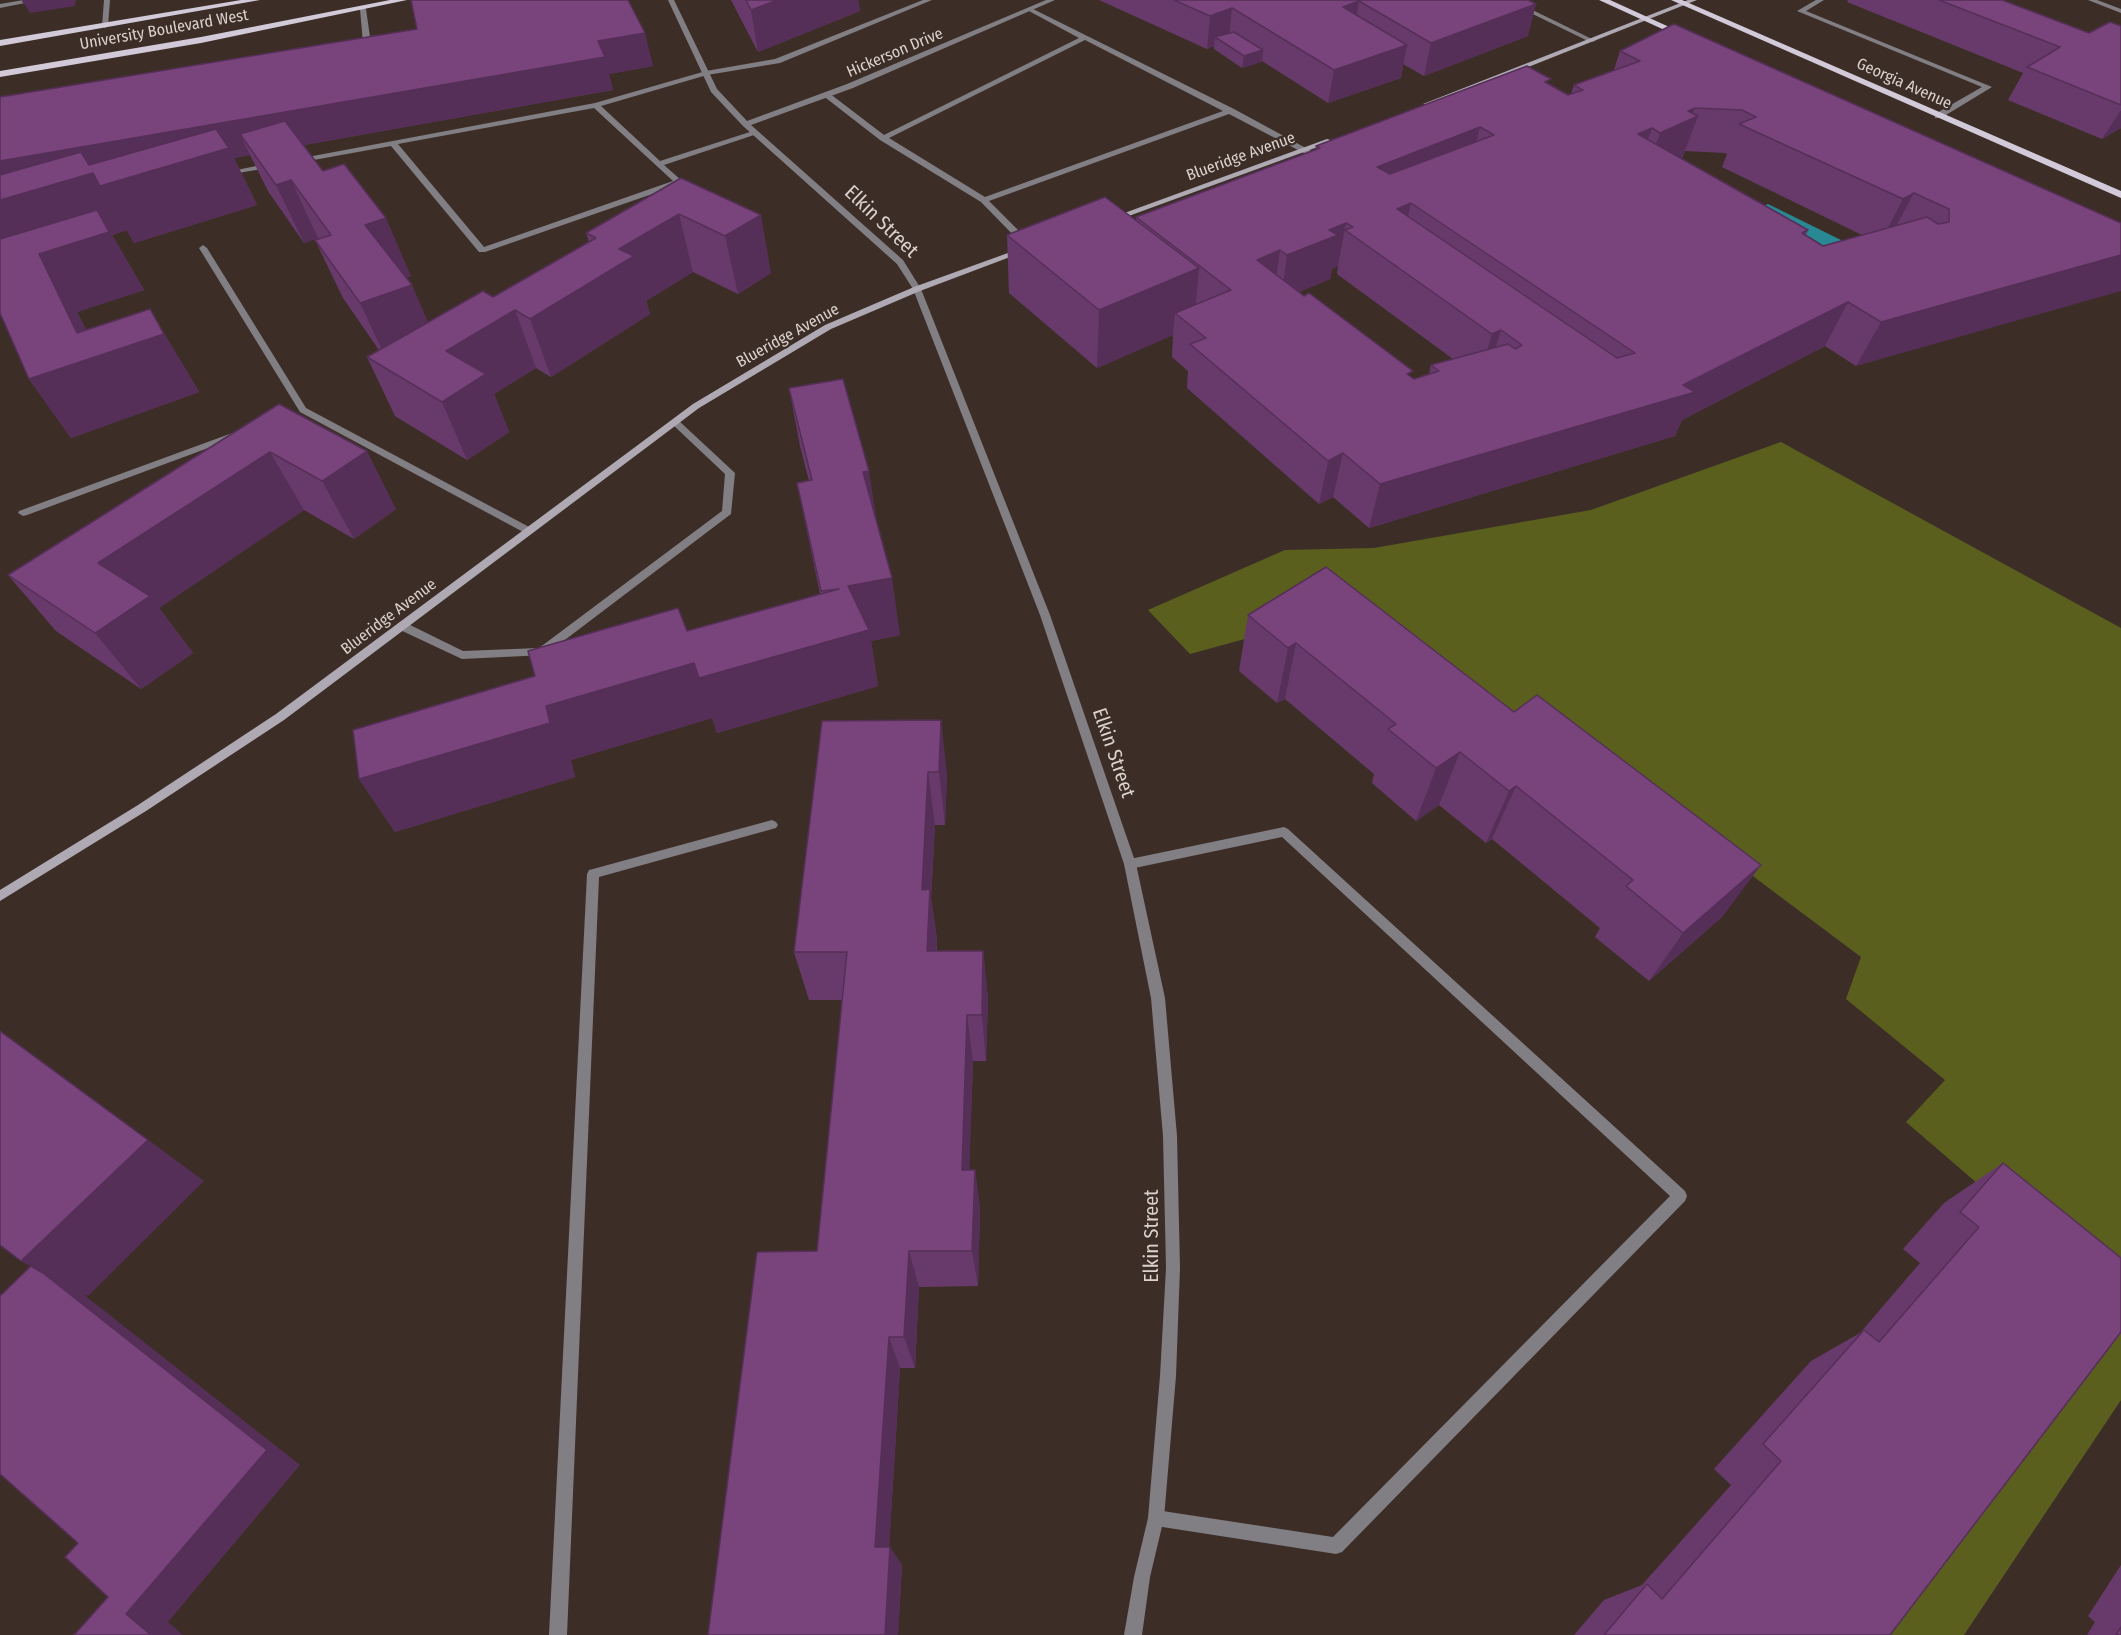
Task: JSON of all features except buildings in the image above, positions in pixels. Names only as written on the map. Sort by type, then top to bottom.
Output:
[{"type":"main road","name":"University Boulevard West","points":[[0,43],[105,26],[210,4],[256,0]]},
{"type":"main road","name":"University Boulevard West","points":[[0,74],[201,40],[403,0]]},
{"type":"main road","points":[[1602,0],[1690,38]]},
{"type":"main road","name":"Georgia Avenue","points":[[1675,0],[1690,2],[1938,116],[2121,195]]},
{"type":"street","points":[[0,6],[37,0]]},
{"type":"street","points":[[105,26],[107,0]]},
{"type":"street","name":"Elkin Street","points":[[671,0],[714,90],[746,124],[900,262],[917,289],[1045,615],[1130,864],[1158,998],[1170,1136],[1173,1268],[1168,1376],[1156,1518],[1142,1578],[1133,1635]]},
{"type":"street","points":[[289,162],[596,105],[706,73],[777,61],[929,0]]},
{"type":"street","name":"Hickerson Drive","points":[[746,124],[826,95],[1052,0]]},
{"type":"street","points":[[1507,0],[1592,40]]},
{"type":"street","points":[[1821,0],[1800,11],[1988,87],[1938,116]]},
{"type":"street","points":[[2091,0],[2121,11]]},
{"type":"street","points":[[1416,108],[1690,2]]},
{"type":"street","points":[[353,53],[367,44],[363,9]]},
{"type":"street","points":[[1031,10],[1327,162]]},
{"type":"street","points":[[883,138],[1086,37]]},
{"type":"street","points":[[826,95],[883,138],[984,200],[1231,111]]},
{"type":"street","points":[[393,143],[482,250],[678,182],[596,105]]},
{"type":"street","points":[[658,164],[756,133]]},
{"type":"street","name":"Blueridge Avenue","points":[[1098,224],[1340,137]]},
{"type":"street","points":[[220,174],[278,164]]},
{"type":"street","name":"Blueridge Avenue","points":[[0,896],[142,808],[280,717],[696,406],[828,327],[917,289],[1032,248],[984,200]]},
{"type":"street","points":[[203,248],[303,410],[529,531]]},
{"type":"street","points":[[292,414],[303,410]]},
{"type":"street","points":[[402,626],[462,655],[541,652],[727,512],[730,473],[675,422]]},
{"type":"street","points":[[23,513],[247,431]]},
{"type":"street","points":[[558,1635],[593,874],[772,825]]},
{"type":"street","points":[[1130,864],[1284,832],[1680,1197],[1336,1546],[1156,1518]]},
{"type":"green space","points":[[1781,442],[2121,628],[2121,1400],[1964,1635],[1886,1635],[2064,1258],[1906,1122],[1945,1080],[1846,999],[1861,957],[1535,713],[1506,729],[1343,612],[1190,654],[1148,610],[1285,550],[1374,548],[1591,510]]},
{"type":"water","points":[[1768,204],[1845,242],[1791,254],[1746,214]]}]
